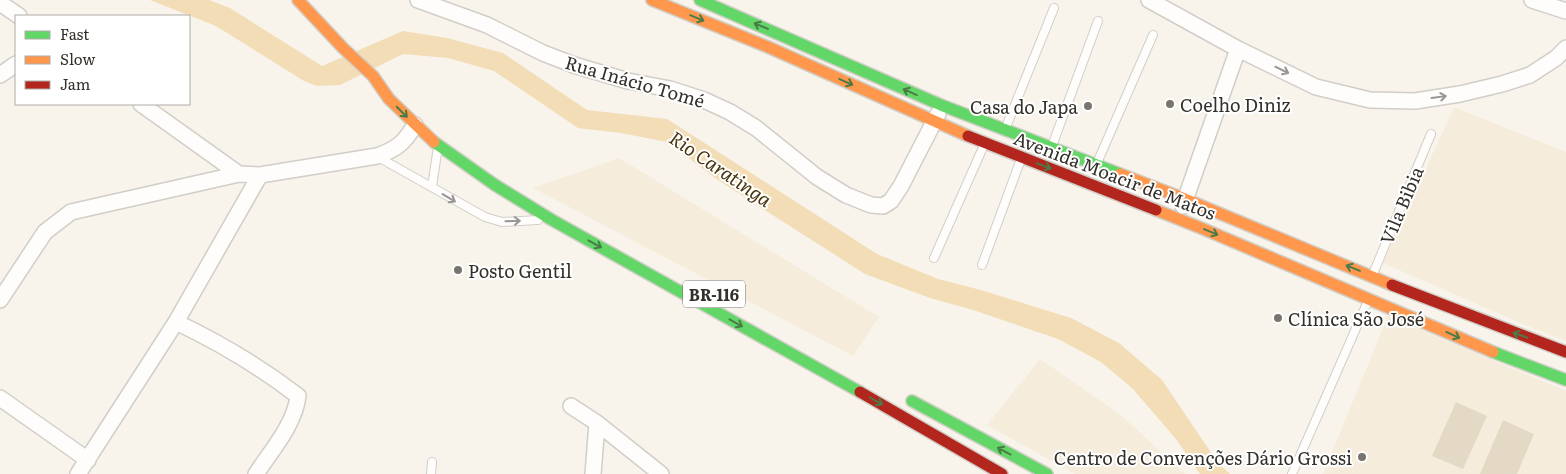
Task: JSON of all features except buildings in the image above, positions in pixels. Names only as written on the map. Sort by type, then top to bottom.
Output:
[{"type":"main road","name":"BR-116","points":[[298,0],[343,48],[373,76],[389,99],[415,125],[438,146],[495,185],[552,220],[834,377],[999,473]]},
{"type":"main road","name":"Avenida Moacir de Matos","points":[[652,0],[768,47],[934,122],[1179,219],[1369,299],[1413,305],[1566,352]]},
{"type":"main road","name":"Avenida Moacir de Matos","points":[[700,0],[941,105],[1185,199],[1372,276],[1475,345],[1566,380]]},
{"type":"main road","name":"BR-116","points":[[373,76],[391,81]]},
{"type":"main road","points":[[523,189],[547,203]]},
{"type":"main road","points":[[898,393],[1047,474]]},
{"type":"street","name":"Rua Inácio Tomé","points":[[418,0],[487,25],[544,53],[574,65],[628,81],[670,89],[704,100],[730,112],[756,128],[817,177],[846,195],[871,205],[883,206],[891,201],[902,186],[934,122]]},
{"type":"street","points":[[1150,0],[1238,49],[1316,87],[1370,100],[1416,101],[1460,94],[1502,84],[1530,75],[1556,58],[1566,48]]},
{"type":"street","points":[[1532,0],[1566,11]]},
{"type":"street","points":[[0,3],[18,15]]},
{"type":"street","points":[[1179,219],[1238,49]]},
{"type":"street","points":[[0,75],[15,65]]},
{"type":"street","points":[[142,105],[239,174]]},
{"type":"street","points":[[934,122],[941,105]]},
{"type":"street","points":[[0,300],[45,232],[71,212],[239,174],[260,175],[377,156],[391,151],[401,144],[415,125]]},
{"type":"street","points":[[78,474],[176,322],[260,175]]},
{"type":"street","points":[[176,322],[214,340],[241,356],[298,396],[292,419],[256,474]]},
{"type":"street","points":[[0,398],[88,460]]},
{"type":"street","points":[[571,406],[597,423],[661,474]]},
{"type":"street","points":[[593,474],[597,423]]},
{"type":"lane","points":[[1006,129],[1054,8]]},
{"type":"lane","points":[[1052,148],[1098,21]]},
{"type":"lane","points":[[1096,165],[1153,35]]},
{"type":"lane","name":"Vila Bibia","points":[[1372,276],[1431,134]]},
{"type":"lane","points":[[934,258],[985,143]]},
{"type":"lane","points":[[432,187],[438,146]]},
{"type":"lane","points":[[377,156],[475,213],[496,221],[552,220]]},
{"type":"lane","points":[[982,265],[1021,157]]},
{"type":"lane","points":[[1292,474],[1369,299]]},
{"type":"lane","points":[[431,474],[432,462]]},
{"type":"shaded area","points":[[1454,107],[1566,152],[1566,341],[1383,263]]},
{"type":"shaded area","points":[[619,158],[879,317],[853,356],[533,188]]},
{"type":"shaded area","points":[[1388,316],[1566,391],[1566,474],[1323,474]]},
{"type":"shaded area","points":[[1040,359],[1121,415],[1185,474],[1075,474],[987,425]]},
{"type":"shaded area","points":[[1456,402],[1487,416],[1463,469],[1432,456]]},
{"type":"shaded area","points":[[1503,420],[1534,434],[1517,474],[1480,474]]},
{"type":"water","name":"Rio Caratinga","points":[[150,0],[209,0],[230,8],[322,66],[403,31],[447,38],[503,53],[587,110],[667,119],[877,254],[938,279],[981,290],[1071,318],[1119,343],[1162,380],[1218,463],[1230,474],[1200,474],[1176,439],[1133,389],[1101,362],[1058,339],[973,310],[930,298],[865,274],[718,180],[667,142],[621,133],[578,128],[494,71],[448,58],[403,54],[340,85],[317,86],[304,81],[216,26]]},
{"type":"traffic: fast","points":[[700,0],[941,105],[1120,174]]},
{"type":"traffic: fast","points":[[434,142],[495,185],[552,220],[860,392]]},
{"type":"traffic: fast","points":[[1493,352],[1566,380]]},
{"type":"traffic: fast","points":[[912,401],[1047,474]]},
{"type":"traffic: slow","points":[[298,0],[343,48],[373,76],[389,99],[434,142]]},
{"type":"traffic: slow","points":[[652,0],[768,47],[968,136]]},
{"type":"traffic: slow","points":[[1120,174],[1392,285]]},
{"type":"traffic: slow","points":[[1156,210],[1493,352]]},
{"type":"traffic: jam","points":[[968,136],[1156,210]]},
{"type":"traffic: jam","points":[[1392,285],[1566,352]]},
{"type":"traffic: jam","points":[[860,392],[1002,474]]},
{"type":"place","name":"Coelho Diniz","points":[[1170,104]]},
{"type":"place","name":"Casa do Japa","points":[[1088,106]]},
{"type":"place","name":"Posto Gentil","points":[[458,270]]},
{"type":"place","name":"Clínica São José","points":[[1278,318]]},
{"type":"place","name":"Centro de Convenções Dário Grossi","points":[[1362,457]]}]
